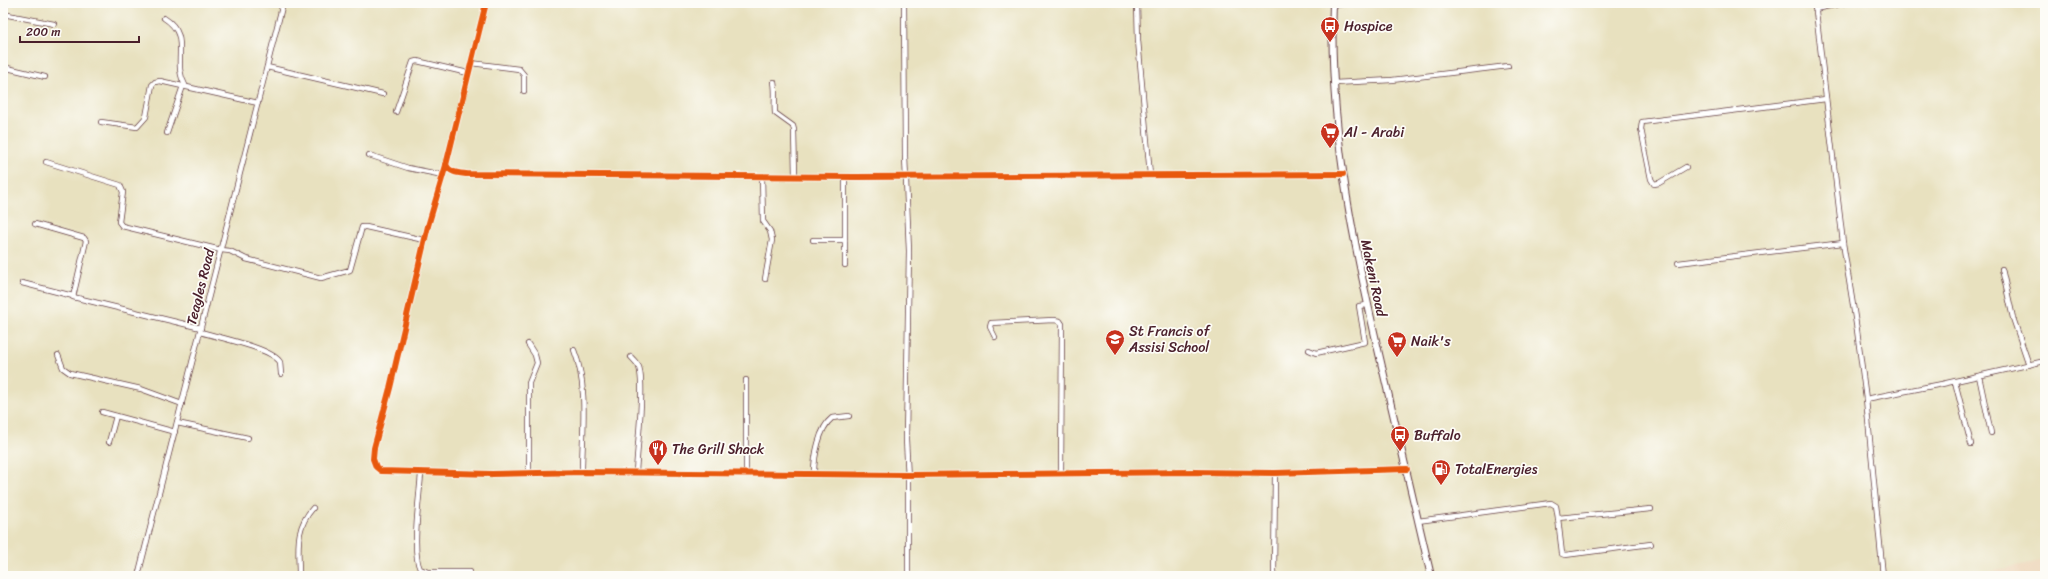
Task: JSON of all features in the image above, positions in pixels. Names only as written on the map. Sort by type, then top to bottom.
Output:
[{"type":"main road","name":"Makeni Road","points":[[1332,4],[1334,83],[1343,174],[1352,230],[1431,576]]},
{"type":"street","name":"Teagles Road","points":[[138,576],[283,3]]},
{"type":"street","points":[[486,3],[446,165],[424,240],[390,388],[374,448],[373,459],[376,467],[381,471],[421,473],[582,472],[907,475],[1275,473],[1407,469]]},
{"type":"street","points":[[904,3],[905,177],[909,251],[907,475],[908,576]]},
{"type":"street","points":[[1138,3],[1138,40],[1150,175]]},
{"type":"street","points":[[1332,4],[1353,3]]},
{"type":"street","points":[[1815,3],[1843,243],[1866,399],[1882,576]]},
{"type":"street","points":[[1815,9],[1844,3]]},
{"type":"street","points":[[3,14],[54,24]]},
{"type":"street","points":[[164,18],[172,24],[178,33],[180,68],[184,86],[167,133]]},
{"type":"street","points":[[396,112],[413,62],[417,61],[468,73]]},
{"type":"street","points":[[471,63],[519,69],[524,75],[524,92]]},
{"type":"street","points":[[1334,83],[1392,80],[1508,66]]},
{"type":"street","points":[[3,67],[45,77]]},
{"type":"street","points":[[268,67],[383,94]]},
{"type":"street","points":[[101,122],[137,127],[146,117],[152,85],[155,82],[184,86],[258,103]]},
{"type":"street","points":[[774,82],[776,93],[774,103],[775,113],[793,126],[794,130],[795,176]]},
{"type":"street","points":[[1686,167],[1659,183],[1654,184],[1651,179],[1642,136],[1642,122],[1826,99]]},
{"type":"street","points":[[369,155],[408,168],[443,175]]},
{"type":"street","points":[[46,162],[120,186],[124,192],[119,222],[122,226],[221,250],[230,250],[246,259],[321,278],[350,270],[362,227],[424,240]]},
{"type":"street","points":[[446,165],[449,170],[453,172],[467,174],[905,177],[1343,174]]},
{"type":"street","points":[[762,176],[763,221],[770,231],[772,240],[765,279]]},
{"type":"street","points":[[845,177],[845,265]]},
{"type":"street","points":[[35,224],[84,238],[86,241],[73,296]]},
{"type":"street","points":[[813,240],[845,240]]},
{"type":"street","points":[[1678,263],[1843,243]]},
{"type":"street","points":[[2002,270],[2013,318],[2029,365]]},
{"type":"street","points":[[22,283],[201,330],[236,342],[275,357],[280,362],[281,374]]},
{"type":"street","points":[[1308,350],[1316,353],[1365,342],[1359,306],[1368,305]]},
{"type":"street","points":[[995,337],[990,327],[991,323],[1054,320],[1060,321],[1062,324],[1061,473]]},
{"type":"street","points":[[528,344],[535,355],[537,363],[529,384],[529,473]]},
{"type":"street","points":[[574,350],[580,367],[583,403],[582,472]]},
{"type":"street","points":[[58,355],[63,368],[70,374],[141,389],[182,404]]},
{"type":"street","points":[[631,357],[636,362],[640,374],[641,395],[636,473]]},
{"type":"street","points":[[1866,399],[1955,382],[2045,361]]},
{"type":"street","points":[[1979,376],[1991,433]]},
{"type":"street","points":[[746,380],[746,473]]},
{"type":"street","points":[[1955,382],[1971,444]]},
{"type":"street","points":[[102,412],[175,432]]},
{"type":"street","points":[[109,442],[116,416]]},
{"type":"street","points":[[814,473],[816,451],[825,425],[832,418],[849,416]]},
{"type":"street","points":[[177,423],[248,438]]},
{"type":"street","points":[[421,473],[417,516],[417,559],[420,569],[428,572],[470,572]]},
{"type":"street","points":[[1274,576],[1275,473]]},
{"type":"street","points":[[1418,521],[1551,503],[1556,506],[1560,548],[1562,554],[1566,555],[1651,544]]},
{"type":"street","points":[[299,576],[300,531],[305,517],[313,508]]},
{"type":"street","points":[[1558,518],[1650,509]]},
{"type":"shaded area","points":[[2045,560],[2045,576],[1970,576]]},
{"type":"cycle path","points":[[486,3],[446,165],[428,226],[390,388],[374,448],[373,459],[376,467],[381,471],[492,474],[584,472],[907,475],[1192,472],[1275,473],[1407,469]]},
{"type":"cycle path","points":[[446,165],[452,171],[467,174],[855,177],[1343,174]]},
{"type":"place","name":"Hospice","points":[[1330,43]]},
{"type":"place","name":"Al - Arabi","points":[[1330,149]]},
{"type":"place","name":"St Francis of Assisi School","points":[[1115,356]]},
{"type":"place","name":"Naik's","points":[[1397,358]]},
{"type":"place","name":"Buffalo","points":[[1400,452]]},
{"type":"place","name":"The Grill Shack","points":[[658,466]]},
{"type":"place","name":"TotalEnergies","points":[[1441,486]]}]
